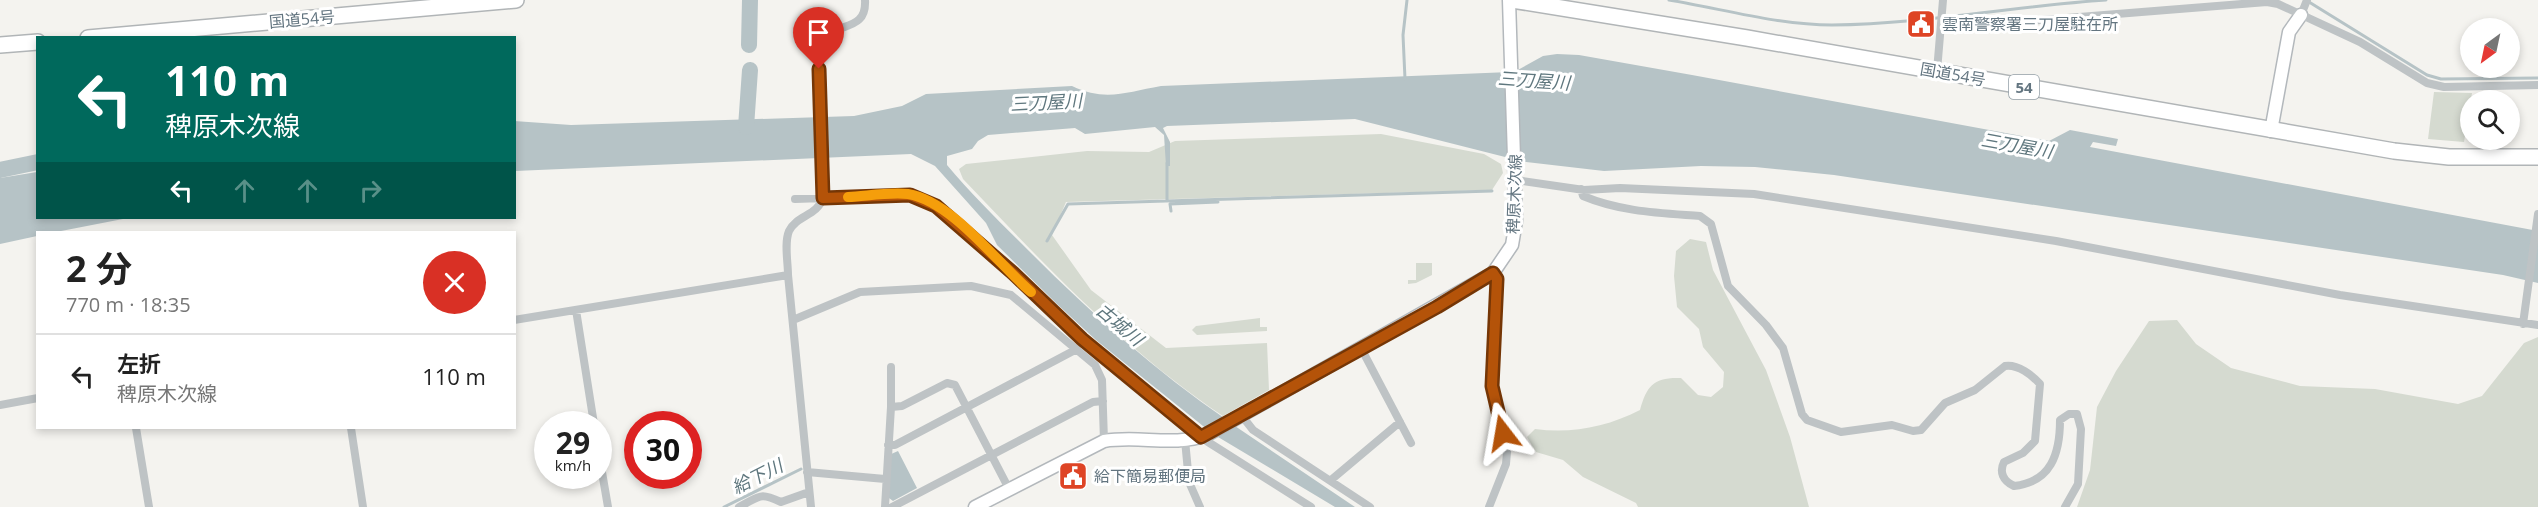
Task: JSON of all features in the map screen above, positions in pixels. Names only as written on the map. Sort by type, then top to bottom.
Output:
[{"type":"highway","name":"国道54号","points":[[107,36],[409,5],[516,0]]},
{"type":"highway","name":"国道54号","points":[[1510,0],[1937,71],[2271,131],[2427,155],[2538,157]]},
{"type":"highway","points":[[0,45],[36,42]]},
{"type":"main road","name":"稗原木次線","points":[[975,507],[1104,441],[1125,437],[1185,440],[1204,436],[1493,273],[1506,256],[1515,233],[1516,177],[1510,0]]},
{"type":"main road","points":[[2271,131],[2289,32],[2292,24],[2301,15]]},
{"type":"street","points":[[811,507],[788,275],[790,230],[797,222],[818,209],[823,196],[818,47],[826,32],[857,21],[864,9],[865,0]]},
{"type":"street","points":[[1937,71],[1943,0]]},
{"type":"street","points":[[2301,15],[2307,0]]},
{"type":"street","points":[[1942,26],[2267,2],[2278,4],[2360,42],[2427,83],[2475,87],[2538,85]]},
{"type":"street","points":[[1516,177],[1581,189],[1632,188],[1754,194],[2056,240],[2340,295],[2538,325]]},
{"type":"street","points":[[1581,189],[1583,196],[1615,206],[1660,215],[1700,216],[1706,219],[1710,224],[1728,286],[1766,325],[1783,348],[1802,414],[1815,424],[1841,432],[1892,425],[1913,431],[1921,430],[1945,403],[1975,390],[2005,366],[2018,367],[2036,378],[2040,384],[2035,441],[2023,453],[2004,462],[2001,470],[2003,478],[2014,486],[2038,480],[2050,466],[2058,444],[2060,420],[2069,414],[2077,414],[2081,429],[2078,484],[2065,507]]},
{"type":"street","points":[[795,199],[823,196],[910,195],[936,206],[1013,273],[1082,339],[1204,436],[1305,506]]},
{"type":"street","points":[[2523,322],[2538,214]]},
{"type":"street","points":[[1489,507],[1506,464],[1507,452],[1492,386],[1497,279],[1493,273]]},
{"type":"street","points":[[516,320],[788,275]]},
{"type":"street","points":[[793,320],[860,292],[983,287],[1011,295],[1077,349],[1099,372],[1102,380],[1104,441]]},
{"type":"street","points":[[576,310],[592,411]]},
{"type":"street","points":[[1360,348],[1411,443]]},
{"type":"street","points":[[888,445],[895,445],[1077,349]]},
{"type":"street","points":[[885,507],[891,367]]},
{"type":"street","points":[[891,407],[902,406],[950,382],[955,385],[1009,489]]},
{"type":"street","points":[[0,405],[36,398]]},
{"type":"street","points":[[892,507],[1093,402],[1103,401]]},
{"type":"street","points":[[1238,418],[1370,507]]},
{"type":"street","points":[[1331,480],[1400,422]]},
{"type":"street","points":[[135,429],[149,507]]},
{"type":"street","points":[[351,429],[363,507]]},
{"type":"street","points":[[1185,440],[1189,482],[1200,507]]},
{"type":"street","points":[[807,472],[885,479]]},
{"type":"street","points":[[605,489],[608,507]]},
{"type":"street","points":[[739,507],[762,495],[769,495],[782,502],[809,492]]},
{"type":"shaded area","points":[[2434,92],[2460,93],[2460,142],[2428,139]]},
{"type":"shaded area","points":[[1381,134],[1484,154],[1501,164],[1503,173],[1492,190],[1066,202],[1052,235],[1091,290],[1166,348],[1267,343],[1269,390],[1223,416],[1152,363],[1086,305],[963,179],[959,169],[966,164],[1087,151],[1149,152],[1175,141]]},
{"type":"shaded area","points":[[1690,239],[1706,242],[1713,270],[1766,370],[1790,437],[1809,507],[1638,507],[1636,503],[1583,477],[1563,460],[1536,452],[1527,437],[1535,429],[1575,430],[1602,425],[1627,416],[1640,410],[1649,389],[1653,384],[1664,379],[1681,378],[1698,395],[1711,397],[1723,387],[1724,372],[1703,347],[1699,329],[1677,307],[1674,276],[1676,251]]},
{"type":"shaded area","points":[[1416,263],[1432,263],[1432,275],[1416,283],[1408,284],[1408,280],[1416,280]]},
{"type":"shaded area","points":[[1260,318],[1260,327],[1267,327],[1267,331],[1197,335],[1192,330],[1196,326]]},
{"type":"shaded area","points":[[2177,320],[2196,344],[2231,368],[2300,386],[2375,389],[2458,404],[2482,396],[2524,343],[2538,337],[2538,507],[2077,507],[2090,470],[2097,407],[2116,371],[2149,321]]},
{"type":"water","points":[[1579,55],[2049,141],[2070,130],[2118,139],[2116,146],[2093,142],[2090,147],[2538,231],[2538,283],[2503,275],[1834,175],[1755,167],[1701,166],[1604,171],[1518,161],[1516,71],[1543,56]]},
{"type":"water","points":[[1510,72],[1513,159],[1355,119],[1167,126],[1163,128],[1170,142],[1170,166],[1166,166],[1164,135],[1155,127],[1085,134],[1075,128],[988,135],[978,141],[972,149],[947,156],[947,165],[967,188],[1076,297],[1174,382],[1227,420],[1208,430],[1096,340],[1057,304],[997,245],[986,223],[935,166],[911,154],[516,171],[516,121],[571,125],[854,116],[902,106],[926,94],[1072,86],[1095,94],[1106,95],[1161,86]]},
{"type":"water","points":[[36,172],[36,219],[123,219],[61,231],[36,231],[36,236],[0,244],[0,178]]},
{"type":"water","points":[[1232,424],[1355,507],[1335,507],[1213,434]]},
{"type":"water","points":[[898,451],[917,488],[893,501],[889,498],[889,455]]},
{"type":"waterway","points":[[749,45],[750,0]]},
{"type":"waterway","points":[[1405,79],[1403,35],[1407,0]]},
{"type":"waterway","points":[[1669,0],[1771,19],[1832,25],[1901,22],[2106,0]]},
{"type":"waterway","points":[[2309,2],[2427,75],[2441,79],[2538,78]]},
{"type":"waterway","points":[[746,127],[750,70]]},
{"type":"waterway","name":"三刀屋川","points":[[0,170],[36,162]]},
{"type":"waterway","points":[[1167,163],[1167,200]]},
{"type":"waterway","points":[[1047,241],[1068,204],[1492,191]]},
{"type":"waterway","points":[[1171,211],[1170,204],[1218,202]]},
{"type":"waterway","name":"給下川","points":[[724,507],[801,469]]},
{"type":"slow traffic","points":[[848,197],[899,194],[921,198],[951,217],[1031,292]]},
{"type":"place","name":"雲南警察署三刀屋駐在所","points":[[1921,24]]},
{"type":"place","name":"給下簡易郵便局","points":[[1073,476]]},
{"type":"route","points":[[819,69],[823,198],[899,194],[921,198],[936,206],[1013,273],[1024,287],[1082,339],[1201,437],[1437,307],[1493,273],[1497,279],[1492,386],[1503,433]]},
{"type":"water label","name":"古城川","points":[[1120,324]]}]
